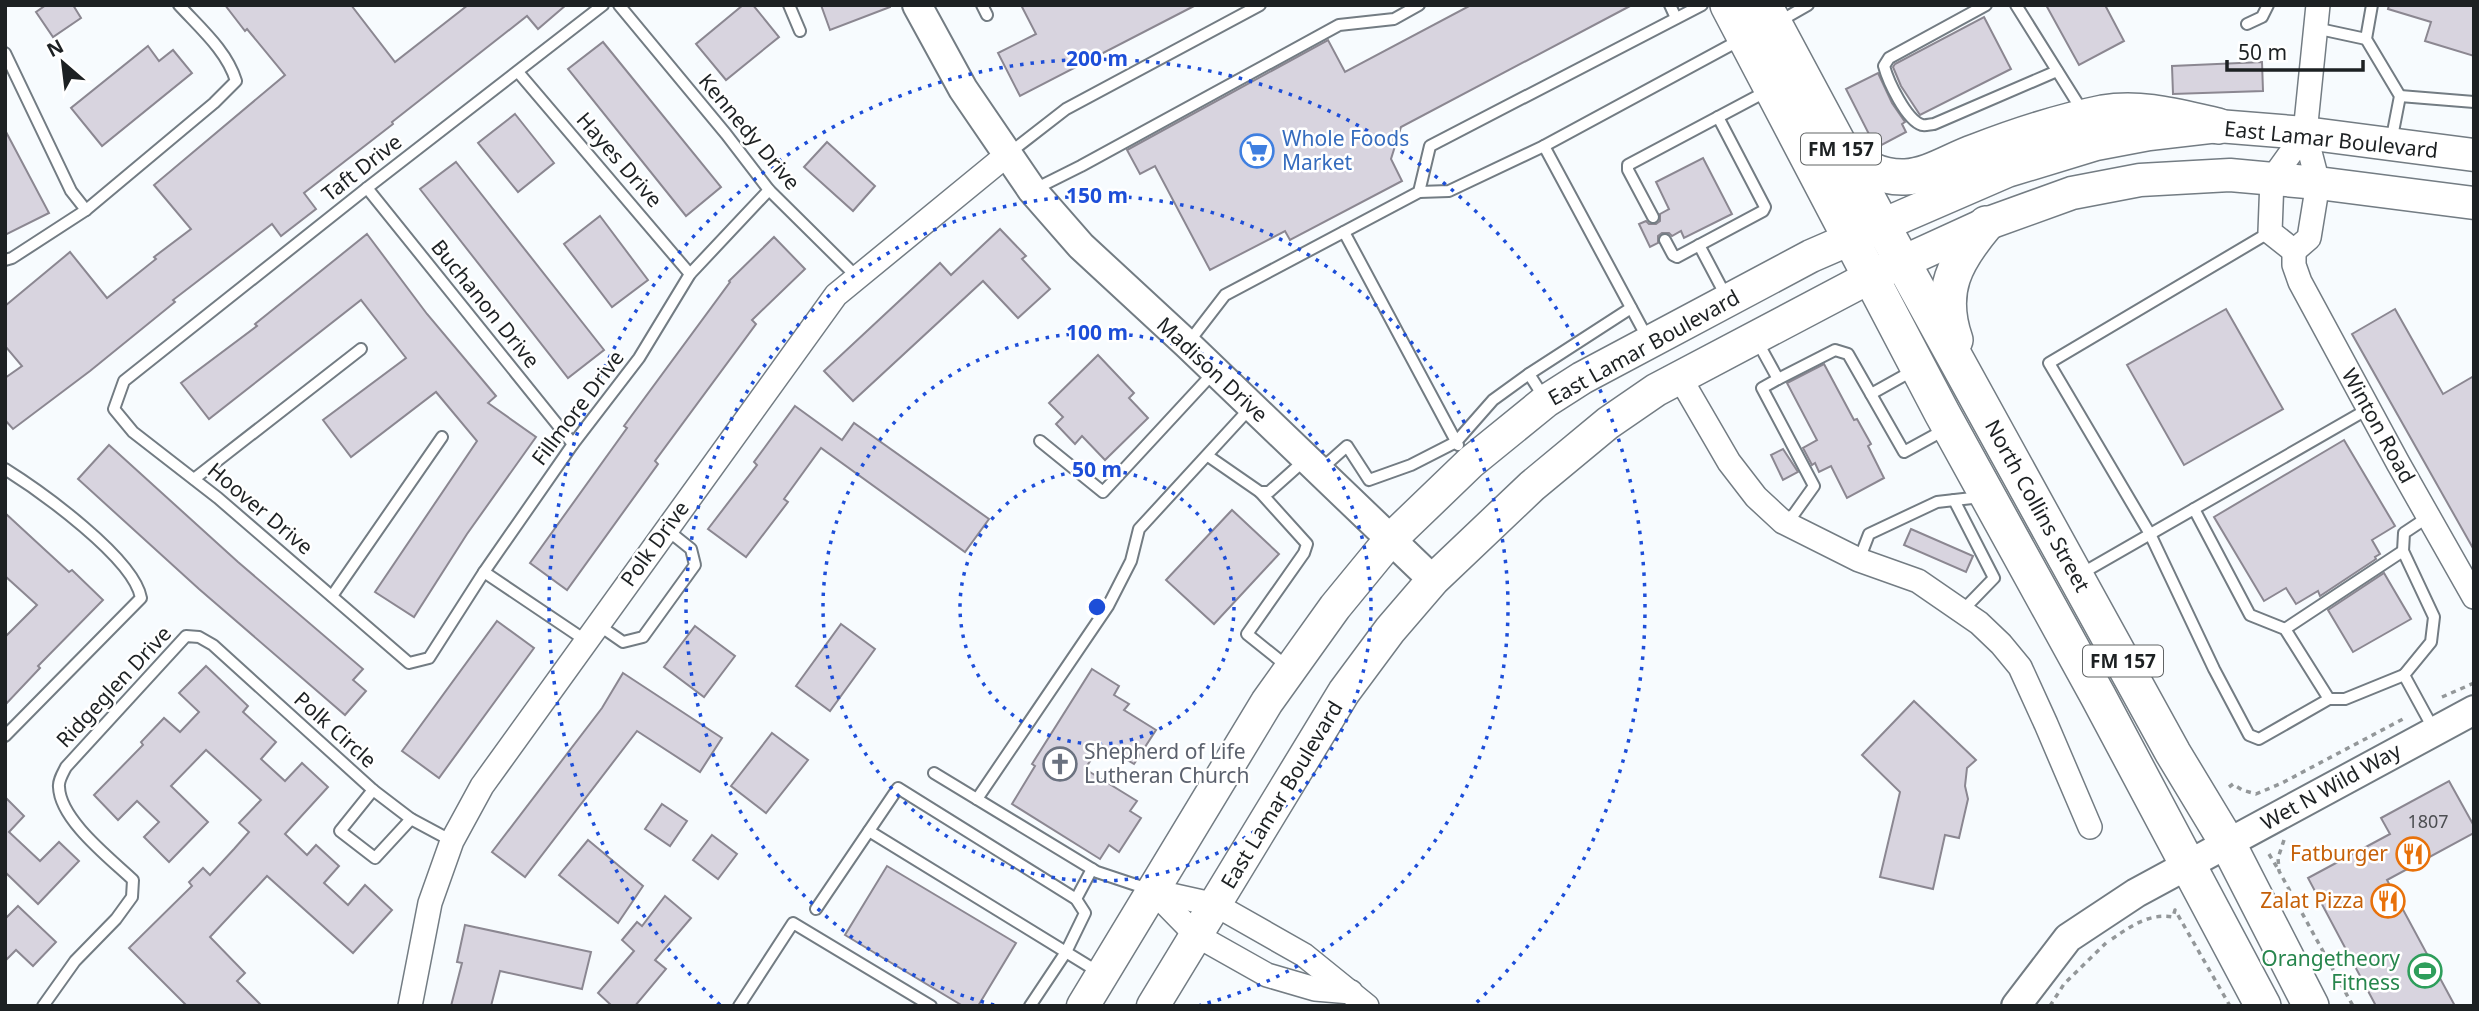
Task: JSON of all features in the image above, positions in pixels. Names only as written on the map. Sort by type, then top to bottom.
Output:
[{"type":"main road","name":"North Collins Street","points":[[1728,5],[1761,22],[1842,150],[2173,753],[2228,844],[2311,1006]]},
{"type":"main road","name":"North Collins Street","points":[[1761,22],[1772,88],[1918,368],[2263,1006]]},
{"type":"main road","points":[[1842,150],[1870,171],[1905,177],[1921,174],[1974,152],[2052,126],[2105,113],[2154,111],[2218,126]]},
{"type":"main road","name":"East Lamar Boulevard","points":[[1083,1006],[1267,702],[1335,607],[1463,452],[1582,378],[1811,256],[2007,171],[2096,144],[2149,134],[2218,126],[2305,133],[2474,155]]},
{"type":"main road","name":"East Lamar Boulevard","points":[[1153,1006],[1344,692],[1390,630],[1433,580],[1541,479],[1608,424],[1679,376],[1870,277],[1986,224],[2072,193],[2140,180],[2230,175],[2474,203]]},
{"type":"main road","points":[[1978,399],[1953,337],[1947,296],[1961,256],[1986,224]]},
{"type":"street","name":"Madison Drive","points":[[917,5],[963,89],[1032,190],[1080,246],[1187,344],[1433,580]]},
{"type":"street","points":[[2305,133],[2272,179],[2270,232],[2294,251],[2309,239],[2318,183],[2305,133],[2316,17]]},
{"type":"street","name":"Polk Drive","points":[[410,1006],[430,903],[452,841],[482,786],[836,295],[1008,154]]},
{"type":"street","name":"Winton Road","points":[[2294,251],[2294,265],[2300,282],[2428,517],[2468,571],[2474,597]]},
{"type":"street","points":[[1679,376],[1729,462],[1756,497],[1783,522],[1859,560],[1918,581],[1962,611],[2001,643],[2020,667],[2090,827]]},
{"type":"street","name":"Wet N Wild Way","points":[[2015,1006],[2068,938],[2136,893],[2434,730],[2471,718]]},
{"type":"street","points":[[1153,891],[1216,905],[1304,955],[1359,999]]},
{"type":"street","points":[[1153,891],[1196,935],[1267,975],[1359,999]]},
{"type":"lane","points":[[5,260],[86,210],[214,103],[236,81],[225,56],[179,5]]},
{"type":"lane","name":"Taft Drive","points":[[146,364],[603,5]]},
{"type":"lane","name":"Kennedy Drive","points":[[619,5],[769,190],[856,276]]},
{"type":"lane","points":[[789,5],[800,31]]},
{"type":"lane","points":[[1008,154],[1066,109],[1260,5]]},
{"type":"lane","points":[[1032,190],[1339,25],[1394,19],[1419,5]]},
{"type":"lane","points":[[1670,5],[1676,18]]},
{"type":"lane","points":[[1419,192],[1430,146],[1702,5]]},
{"type":"lane","points":[[1187,344],[1226,295],[1419,192],[1448,191],[1544,146],[1761,22],[1808,5]]},
{"type":"lane","points":[[1986,5],[1889,58],[1884,66],[1887,76],[1908,114],[1921,125],[1934,124],[2057,71]]},
{"type":"lane","points":[[2016,5],[2086,118]]},
{"type":"lane","points":[[2246,24],[2262,17],[2268,5]]},
{"type":"lane","points":[[2366,39],[2372,5]]},
{"type":"lane","points":[[2316,17],[2366,39],[2400,96],[2390,145]]},
{"type":"lane","points":[[5,53],[71,191],[86,210]]},
{"type":"lane","name":"Hayes Drive","points":[[518,72],[691,274]]},
{"type":"lane","points":[[1653,217],[1628,170],[1628,165],[1772,88]]},
{"type":"lane","points":[[2400,96],[2474,102]]},
{"type":"lane","points":[[1665,240],[1673,255],[1677,257],[1763,211],[1765,207],[1718,117]]},
{"type":"lane","points":[[1544,146],[1649,341]]},
{"type":"lane","name":"Buchanon Drive","points":[[367,188],[573,444]]},
{"type":"lane","name":"Fillmore Drive","points":[[429,658],[484,572],[573,444],[639,358],[691,274],[769,190]]},
{"type":"lane","points":[[1345,232],[1463,452]]},
{"type":"lane","points":[[2270,232],[2049,363],[2150,534],[2214,669],[2249,735],[2259,739],[2329,699],[2345,699],[2404,675],[2431,642],[2434,617],[2403,551],[2404,533],[2428,517]]},
{"type":"lane","points":[[1699,245],[1728,300]]},
{"type":"lane","points":[[1260,492],[1269,492],[1347,446],[1369,480],[1411,465],[1463,452],[1493,400],[1631,308]]},
{"type":"lane","points":[[1755,337],[1778,379]]},
{"type":"lane","points":[[194,479],[361,349]]},
{"type":"lane","points":[[1783,522],[1794,513],[1814,486],[1762,388],[1835,350],[1848,354],[1904,452],[1950,427]]},
{"type":"lane","name":"Hoover Drive","points":[[146,364],[124,381],[114,409],[133,432],[194,479],[409,663],[429,658]]},
{"type":"lane","points":[[1871,394],[1918,368]]},
{"type":"lane","points":[[1040,441],[1103,492],[1215,371]]},
{"type":"lane","points":[[1529,374],[1546,401]]},
{"type":"lane","points":[[977,799],[1108,606],[1131,561],[1139,529],[1252,406]]},
{"type":"lane","points":[[2076,576],[2368,409]]},
{"type":"lane","points":[[332,596],[442,437]]},
{"type":"lane","points":[[1208,456],[1260,492],[1307,544],[1304,553],[1247,634],[1290,669]]},
{"type":"lane","points":[[5,469],[37,489],[99,540],[139,587],[141,598],[5,736]]},
{"type":"lane","points":[[1859,560],[1869,534],[1937,502],[1988,496]]},
{"type":"lane","points":[[1954,500],[1994,578],[1962,611]]},
{"type":"lane","points":[[2194,509],[2250,615],[2285,629],[2329,699]]},
{"type":"lane","points":[[484,572],[591,632],[623,642],[643,637],[695,565],[691,549],[666,529]]},
{"type":"lane","points":[[2285,629],[2403,551]]},
{"type":"lane","name":"Ridgeglen Drive","points":[[43,1006],[75,961],[116,919],[132,897],[133,880],[78,825],[63,804],[58,785],[66,767],[186,636],[199,637]]},
{"type":"lane","name":"Polk Circle","points":[[199,637],[213,645],[373,790],[411,819],[452,841]]},
{"type":"lane","points":[[2404,675],[2434,730]]},
{"type":"lane","points":[[934,773],[1092,869],[1153,891]]},
{"type":"lane","points":[[816,909],[898,788],[1076,899],[1085,913],[1066,952],[1030,1006]]},
{"type":"lane","points":[[373,790],[340,831],[375,858],[411,819]]},
{"type":"lane","points":[[869,831],[1102,974]]},
{"type":"lane","points":[[1076,899],[1092,869]]},
{"type":"lane","points":[[738,1006],[793,923],[931,1006]]},
{"type":"path","points":[[2442,697],[2474,683]]},
{"type":"path","points":[[2228,787],[2233,784],[2256,794],[2403,719]]},
{"type":"path","points":[[2279,871],[2277,858],[2287,836]]},
{"type":"path","points":[[2269,854],[2353,1006]]},
{"type":"path","points":[[2050,1006],[2064,984],[2103,945],[2135,923],[2160,915],[2173,917],[2175,910],[2230,1006]]},
{"type":"building","points":[[46,5],[73,5],[81,18],[53,37],[36,12]]},
{"type":"building","points":[[225,5],[351,5],[395,62],[468,5],[566,5],[538,29],[527,16],[304,193],[316,209],[281,236],[272,224],[173,300],[175,302],[90,371],[13,429],[5,420],[5,378],[22,366],[5,346],[5,306],[70,252],[107,298],[156,259],[154,257],[191,229],[154,185],[285,75]]},
{"type":"building","points":[[743,5],[753,5],[779,37],[726,80],[696,44]]},
{"type":"building","points":[[821,5],[890,5],[890,7],[830,30]]},
{"type":"building","points":[[1021,5],[1196,5],[1020,96],[998,53],[1036,34]]},
{"type":"building","name":"Whole Foods Market","points":[[1471,5],[1632,5],[1401,127],[1391,159],[1402,181],[1290,240],[1285,231],[1210,270],[1155,166],[1140,174],[1127,150],[1328,40],[1345,72]]},
{"type":"building","points":[[2046,5],[2105,5],[2124,41],[2079,65]]},
{"type":"building","points":[[2389,5],[2474,5],[2474,56],[2425,41],[2431,22],[2388,9]]},
{"type":"building","points":[[1984,17],[2011,69],[1920,115],[1901,86],[1893,67]]},
{"type":"building","points":[[603,42],[721,187],[686,216],[568,69]]},
{"type":"building","points":[[148,46],[159,61],[173,50],[192,73],[102,146],[71,108]]},
{"type":"building","points":[[2262,62],[2263,91],[2173,94],[2172,66]]},
{"type":"building","points":[[1878,73],[1892,103],[1905,122],[1902,124],[1906,132],[1876,148],[1846,89]]},
{"type":"building","points":[[515,114],[554,163],[518,192],[478,143]]},
{"type":"building","points":[[5,130],[49,213],[5,235]]},
{"type":"building","points":[[827,142],[875,186],[853,211],[804,167]]},
{"type":"building","points":[[1703,158],[1732,214],[1684,238],[1681,231],[1672,236],[1662,233],[1658,236],[1658,243],[1650,247],[1639,224],[1646,221],[1656,224],[1660,221],[1660,214],[1669,209],[1656,182]]},
{"type":"building","points":[[456,162],[604,350],[568,378],[420,189]]},
{"type":"building","points":[[600,216],[648,280],[612,307],[564,244]]},
{"type":"building","points":[[1000,229],[1026,256],[1022,259],[1050,289],[1018,318],[983,281],[853,401],[824,371],[940,263],[951,275]]},
{"type":"building","points":[[367,234],[427,314],[496,396],[488,403],[536,437],[467,534],[414,617],[375,592],[477,441],[436,392],[351,457],[323,420],[406,358],[361,300],[209,419],[181,383],[257,326],[255,324]]},
{"type":"building","points":[[774,237],[805,269],[752,320],[756,324],[655,461],[658,464],[567,590],[530,563],[627,428],[624,426],[729,281]]},
{"type":"building","points":[[2226,309],[2283,409],[2184,465],[2127,365]]},
{"type":"building","points":[[2395,309],[2443,394],[2474,376],[2474,550],[2352,334]]},
{"type":"building","points":[[1098,355],[1134,393],[1129,398],[1148,418],[1105,460],[1082,436],[1075,444],[1056,424],[1063,417],[1049,403]]},
{"type":"building","points":[[1824,364],[1854,420],[1857,419],[1871,444],[1868,446],[1884,478],[1847,498],[1831,466],[1819,472],[1803,448],[1817,440],[1787,383]]},
{"type":"building","points":[[795,406],[842,440],[854,423],[989,519],[965,552],[821,448],[784,499],[788,502],[746,557],[708,529],[757,465],[754,462]]},
{"type":"building","points":[[2344,440],[2395,526],[2372,540],[2380,554],[2376,559],[2320,596],[2318,591],[2296,604],[2286,588],[2264,601],[2214,517]]},
{"type":"building","points":[[109,445],[238,562],[363,669],[353,680],[366,691],[345,715],[199,589],[78,479]]},
{"type":"building","points":[[1783,449],[1798,472],[1783,480],[1771,455]]},
{"type":"building","points":[[1232,510],[1279,554],[1214,624],[1166,580]]},
{"type":"building","points":[[5,513],[103,600],[38,666],[40,668],[5,705],[5,637],[37,605],[5,576]]},
{"type":"building","points":[[1911,529],[1973,556],[1966,572],[1904,545]]},
{"type":"building","points":[[2384,573],[2411,619],[2353,652],[2328,610]]},
{"type":"building","points":[[497,621],[534,648],[439,778],[402,751]]},
{"type":"building","points":[[841,624],[875,649],[830,711],[796,686]]},
{"type":"building","points":[[695,626],[735,656],[704,697],[664,667]]},
{"type":"building","points":[[206,666],[248,706],[243,712],[276,742],[261,759],[285,781],[302,763],[328,787],[285,834],[307,855],[316,845],[339,866],[324,883],[348,905],[365,885],[392,910],[353,953],[267,876],[210,937],[245,973],[237,981],[262,1006],[187,1006],[129,948],[192,886],[189,882],[203,868],[210,875],[234,849],[249,832],[239,823],[261,800],[206,750],[171,786],[208,822],[169,862],[144,837],[159,822],[137,801],[118,820],[94,795],[143,745],[141,742],[164,718],[180,732],[199,712],[179,693]]},
{"type":"building","name":"Shepherd of Life Lutheran Church","points":[[1092,669],[1119,686],[1114,695],[1129,704],[1124,710],[1156,730],[1134,764],[1101,744],[1085,769],[1137,801],[1130,811],[1141,818],[1119,852],[1109,845],[1100,859],[1012,804],[1035,766],[1032,764]]},
{"type":"building","points":[[623,673],[722,738],[700,772],[637,731],[525,877],[492,852],[602,708]]},
{"type":"building","points":[[1914,701],[1976,760],[1967,768],[1965,786],[1968,799],[1959,838],[1945,835],[1933,889],[1880,877],[1900,792],[1862,755]]},
{"type":"building","points":[[772,733],[808,760],[766,813],[731,786]]},
{"type":"building","points":[[2449,781],[2474,826],[2474,833],[2387,880],[2455,1006],[2376,1006],[2308,878],[2390,834],[2381,818]]},
{"type":"building","points":[[5,797],[24,816],[9,832],[40,861],[59,842],[79,861],[38,904],[5,872]]},
{"type":"building","points":[[662,804],[687,821],[670,846],[645,829]]},
{"type":"building","points":[[712,835],[737,854],[718,879],[693,860]]},
{"type":"building","points":[[588,840],[643,886],[618,923],[559,875]]},
{"type":"building","points":[[887,866],[1016,943],[978,1006],[963,1006],[845,935]]},
{"type":"building","points":[[665,896],[691,918],[655,960],[666,969],[635,1006],[612,1006],[598,993],[634,951],[622,940],[637,922],[642,926]]},
{"type":"building","points":[[18,906],[56,942],[33,966],[16,950],[5,961],[5,919]]},
{"type":"building","points":[[465,925],[591,952],[582,989],[500,971],[491,1006],[451,1006],[462,963],[457,962]]},
{"type":"place","name":"Whole Foods Market","points":[[1257,151]]},
{"type":"place","name":"Shepherd of Life Lutheran Church","points":[[1060,764]]},
{"type":"place","name":"Fatburger","points":[[2413,854]]},
{"type":"place","name":"Zalat Pizza","points":[[2388,901]]},
{"type":"place","name":"Orangetheory Fitness","points":[[2425,971]]}]
